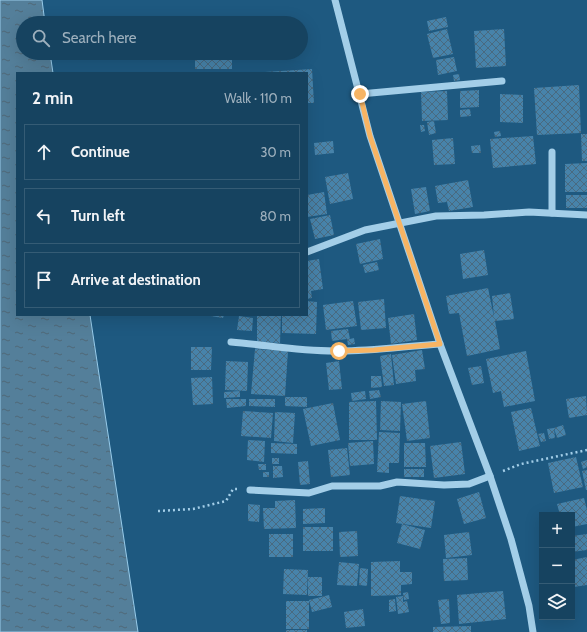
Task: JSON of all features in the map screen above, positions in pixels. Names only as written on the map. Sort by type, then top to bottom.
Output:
[{"type":"street","points":[[335,0],[370,136],[440,344],[490,476],[510,539],[528,606],[533,632]]},
{"type":"street","points":[[360,94],[502,81]]},
{"type":"street","points":[[552,152],[552,213]]},
{"type":"street","points":[[308,252],[365,230],[436,216],[529,212],[587,215]]},
{"type":"street","points":[[231,342],[339,351],[374,350],[440,344]]},
{"type":"street","points":[[250,490],[309,493],[332,486],[380,486],[397,482],[444,485],[469,484],[490,476]]},
{"type":"path","points":[[490,476],[521,464],[587,450]]},
{"type":"path","points":[[158,511],[193,509],[226,501],[233,489],[250,490]]},
{"type":"water","points":[[0,0],[42,0],[44,16],[16,16],[16,60],[51,60],[53,72],[16,72],[16,316],[90,316],[138,632],[0,632]]},
{"type":"building","points":[[446,17],[448,27],[429,31],[427,21]]},
{"type":"building","points":[[447,29],[453,54],[433,58],[427,34]]},
{"type":"building","points":[[504,29],[506,66],[476,68],[474,31]]},
{"type":"building","points":[[454,57],[457,71],[438,75],[436,60]]},
{"type":"building","points":[[195,60],[232,60],[232,69],[195,69]]},
{"type":"building","points":[[312,69],[314,103],[308,103],[308,72],[265,72]]},
{"type":"building","points":[[459,74],[460,80],[454,81],[453,75]]},
{"type":"building","points":[[579,85],[581,133],[537,135],[534,88]]},
{"type":"building","points":[[479,90],[479,107],[460,108],[460,91]]},
{"type":"building","points":[[447,91],[448,120],[422,121],[421,92]]},
{"type":"building","points":[[500,94],[523,95],[523,123],[500,122]]},
{"type":"building","points":[[470,109],[471,116],[460,117],[460,110]]},
{"type":"building","points":[[434,121],[436,133],[429,135],[427,122]]},
{"type":"building","points":[[420,125],[424,125],[425,131],[421,132]]},
{"type":"building","points":[[500,131],[501,136],[495,137],[494,132]]},
{"type":"building","points":[[581,134],[587,134],[587,161],[582,161]]},
{"type":"building","points":[[533,136],[536,164],[493,168],[490,139]]},
{"type":"building","points":[[453,138],[455,164],[434,165],[432,140]]},
{"type":"building","points":[[333,141],[334,153],[315,155],[314,143]]},
{"type":"building","points":[[480,145],[481,153],[472,153],[471,146]]},
{"type":"building","points":[[587,163],[587,192],[565,192],[565,164]]},
{"type":"building","points":[[348,173],[353,199],[330,204],[325,177]]},
{"type":"building","points":[[468,180],[473,207],[449,211],[447,202],[438,203],[435,186]]},
{"type":"building","points":[[426,187],[430,211],[415,214],[411,189]]},
{"type":"building","points":[[324,192],[327,214],[308,217],[308,195]]},
{"type":"building","points":[[566,195],[587,195],[587,208],[566,208]]},
{"type":"building","points":[[330,215],[334,235],[315,239],[310,219]]},
{"type":"building","points":[[380,239],[383,259],[360,264],[356,244]]},
{"type":"building","points":[[484,250],[488,275],[463,279],[460,254]]},
{"type":"building","points":[[319,259],[323,289],[311,291],[312,298],[308,299],[308,261]]},
{"type":"building","points":[[377,262],[379,270],[365,273],[363,265]]},
{"type":"building","points":[[488,288],[494,317],[492,296],[510,293],[514,319],[495,321],[500,349],[467,356],[459,313],[449,314],[446,296]]},
{"type":"building","points":[[384,299],[386,328],[361,330],[358,302]]},
{"type":"building","points":[[308,301],[317,302],[316,334],[282,333],[282,316],[308,316]]},
{"type":"building","points":[[353,301],[357,326],[326,330],[323,305]]},
{"type":"building","points":[[414,314],[417,340],[391,344],[388,318]]},
{"type":"building","points":[[210,316],[224,316],[223,318]]},
{"type":"building","points":[[239,316],[253,318],[252,331],[237,330]]},
{"type":"building","points":[[257,316],[281,316],[280,343],[257,342]]},
{"type":"building","points":[[348,329],[350,339],[354,338],[355,344],[348,345],[347,339],[332,341],[331,331]]},
{"type":"building","points":[[191,347],[212,347],[211,370],[191,370]]},
{"type":"building","points":[[255,349],[288,351],[285,396],[251,394]]},
{"type":"building","points":[[422,350],[425,369],[415,370],[416,381],[396,384],[392,355]]},
{"type":"building","points":[[526,351],[535,401],[504,407],[501,391],[493,393],[486,359]]},
{"type":"building","points":[[391,354],[394,385],[384,386],[380,356]]},
{"type":"building","points":[[226,361],[248,362],[247,391],[225,390]]},
{"type":"building","points":[[339,361],[342,389],[329,390],[326,363]]},
{"type":"building","points":[[481,366],[484,383],[472,385],[468,368]]},
{"type":"building","points":[[371,376],[381,376],[382,387],[371,388]]},
{"type":"building","points":[[212,377],[213,404],[193,405],[191,378]]},
{"type":"building","points":[[379,390],[381,397],[370,399],[369,391]]},
{"type":"building","points":[[240,391],[240,397],[224,398],[224,392]]},
{"type":"building","points":[[365,391],[366,399],[352,401],[351,393]]},
{"type":"building","points":[[586,396],[587,415],[569,418],[566,399]]},
{"type":"building","points":[[285,397],[307,397],[307,407],[285,406]]},
{"type":"building","points":[[226,399],[246,399],[246,406],[227,408]]},
{"type":"building","points":[[249,399],[275,399],[275,407],[249,406]]},
{"type":"building","points":[[376,401],[377,440],[349,440],[349,402]]},
{"type":"building","points":[[381,401],[401,402],[400,431],[380,430]]},
{"type":"building","points":[[426,401],[430,438],[407,441],[402,404]]},
{"type":"building","points":[[333,403],[340,440],[311,446],[303,409]]},
{"type":"building","points":[[531,408],[540,446],[519,451],[511,412]]},
{"type":"building","points":[[243,411],[273,413],[271,438],[241,436]]},
{"type":"building","points":[[275,412],[295,413],[293,443],[274,441]]},
{"type":"building","points":[[563,425],[566,435],[557,438],[554,428]]},
{"type":"building","points":[[554,428],[555,438],[549,439],[547,429]]},
{"type":"building","points":[[379,432],[400,433],[399,463],[389,463],[389,473],[377,472]]},
{"type":"building","points":[[544,433],[546,441],[541,442],[538,434]]},
{"type":"building","points":[[248,440],[265,441],[264,462],[247,460]]},
{"type":"building","points":[[373,441],[374,464],[350,466],[348,443]]},
{"type":"building","points":[[461,442],[465,474],[434,478],[430,446]]},
{"type":"building","points":[[271,443],[297,444],[297,454],[271,453]]},
{"type":"building","points":[[404,443],[425,443],[426,467],[404,467]]},
{"type":"building","points":[[347,448],[350,475],[331,477],[328,450]]},
{"type":"building","points":[[576,457],[583,487],[554,493],[548,463]]},
{"type":"building","points":[[272,458],[279,458],[279,464],[272,464]]},
{"type":"building","points":[[587,460],[587,467],[583,469],[581,462]]},
{"type":"building","points":[[308,461],[310,484],[300,485],[298,462]]},
{"type":"building","points":[[258,464],[266,464],[266,470],[259,470]]},
{"type":"building","points":[[273,466],[282,466],[283,477],[273,478]]},
{"type":"building","points":[[404,469],[424,469],[424,477],[404,477]]},
{"type":"building","points":[[587,470],[587,490],[586,490],[582,471]]},
{"type":"building","points":[[263,472],[269,472],[269,477],[263,477]]},
{"type":"building","points":[[479,492],[486,518],[464,524],[457,499]]},
{"type":"building","points":[[400,496],[435,501],[431,528],[396,523]]},
{"type":"building","points":[[584,498],[587,510],[587,524],[575,526],[575,512],[559,512],[557,504]]},
{"type":"building","points":[[295,500],[296,528],[264,529],[263,508],[275,508],[275,501]]},
{"type":"building","points":[[248,504],[260,505],[259,522],[248,521]]},
{"type":"building","points":[[325,508],[325,523],[303,524],[303,509]]},
{"type":"building","points":[[402,524],[425,530],[420,549],[397,543]]},
{"type":"building","points":[[303,527],[333,527],[333,551],[303,551]]},
{"type":"building","points":[[357,531],[358,556],[340,557],[339,532]]},
{"type":"building","points":[[469,532],[472,555],[446,558],[444,535]]},
{"type":"building","points":[[269,534],[293,534],[293,557],[269,557]]},
{"type":"building","points":[[587,534],[587,550],[575,552],[575,536]]},
{"type":"building","points":[[587,557],[587,585],[575,587],[575,559]]},
{"type":"building","points":[[467,558],[468,580],[444,581],[443,559]]},
{"type":"building","points":[[400,561],[400,572],[412,572],[412,584],[401,585],[401,595],[371,596],[371,562]]},
{"type":"building","points":[[339,562],[359,564],[357,586],[337,585]]},
{"type":"building","points":[[360,568],[368,569],[367,586],[359,585]]},
{"type":"building","points":[[284,569],[308,570],[307,595],[283,594]]},
{"type":"building","points":[[308,577],[322,577],[322,596],[308,596]]},
{"type":"building","points":[[503,591],[506,619],[459,624],[457,595]]},
{"type":"building","points":[[408,592],[409,599],[404,600],[403,593]]},
{"type":"building","points":[[329,595],[332,607],[312,612],[309,600]]},
{"type":"building","points":[[403,596],[403,602],[407,601],[409,612],[398,614],[396,597]]},
{"type":"building","points":[[395,599],[396,611],[389,612],[389,600]]},
{"type":"building","points":[[449,599],[450,623],[441,624],[438,600]]},
{"type":"building","points":[[286,601],[309,601],[309,629],[286,629]]},
{"type":"building","points":[[363,609],[365,626],[346,628],[344,612]]},
{"type":"building","points":[[471,626],[471,632],[433,632],[433,627]]},
{"type":"building","points":[[286,630],[307,630],[307,632],[286,632]]},
{"type":"route","points":[[339,351],[374,350],[440,344],[370,136],[360,94]]}]
